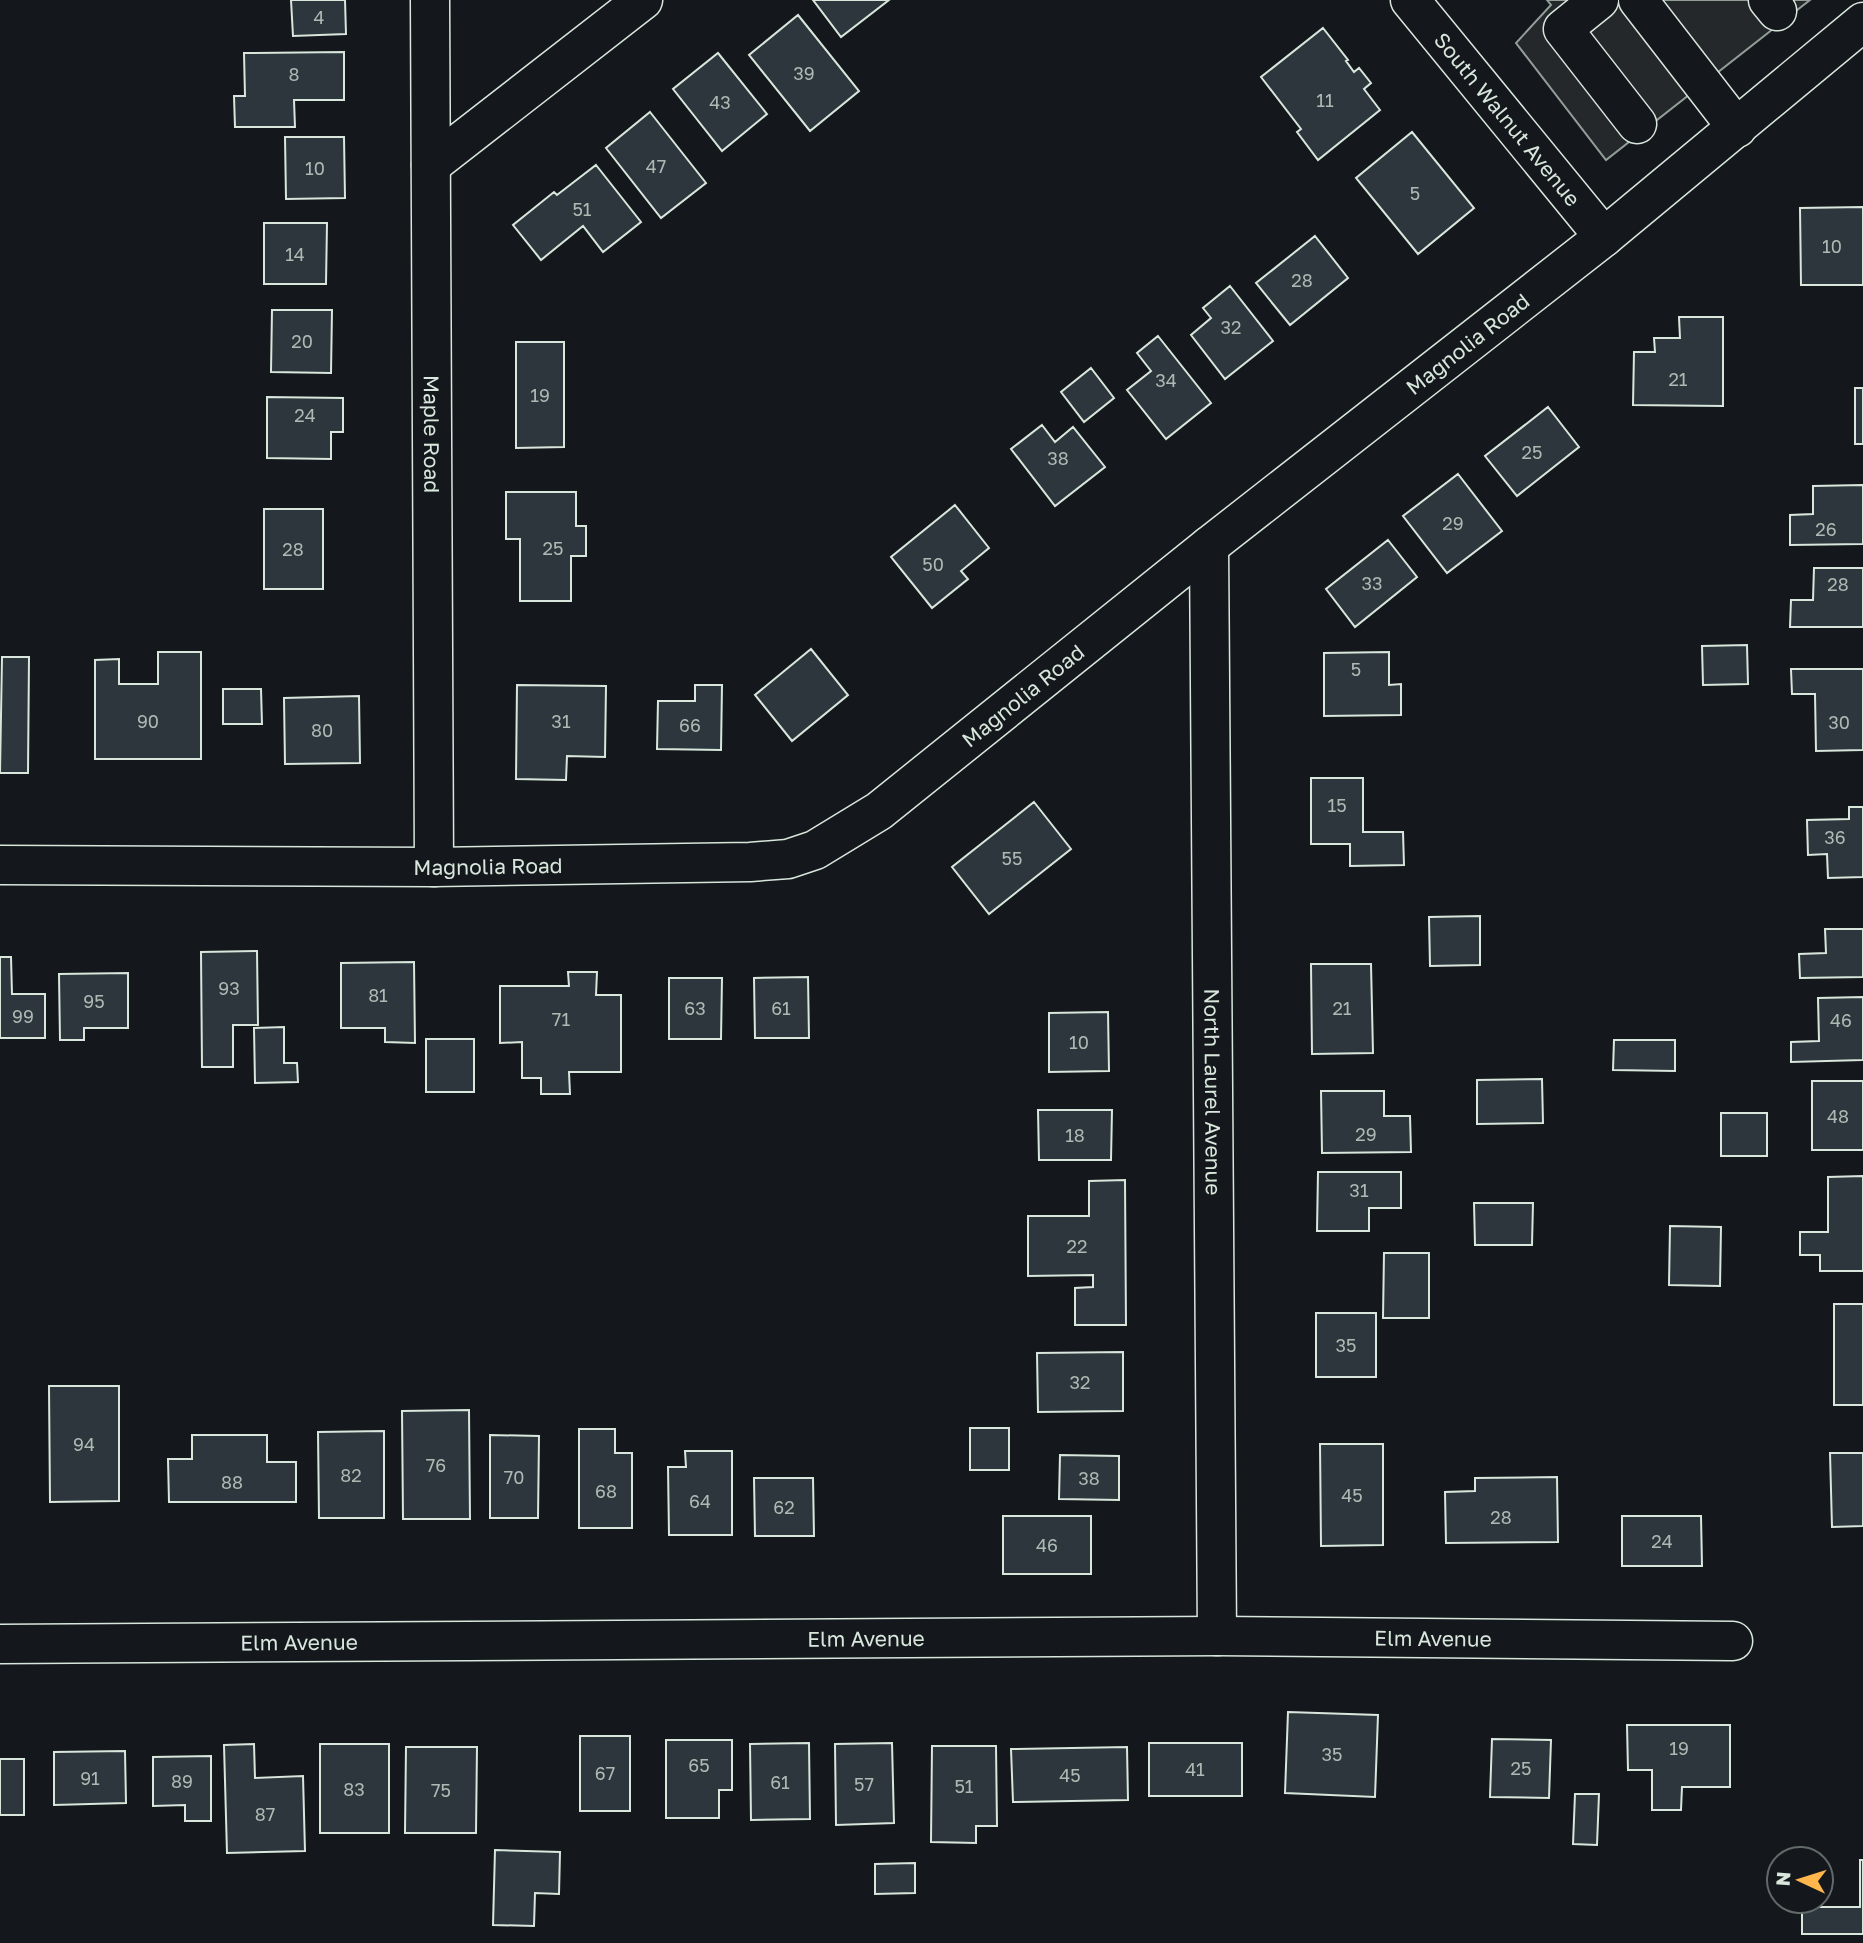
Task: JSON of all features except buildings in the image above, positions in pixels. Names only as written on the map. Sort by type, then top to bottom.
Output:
[{"type":"street","name":"Maple Road","points":[[430,0],[434,867]]},
{"type":"street","points":[[431,165],[643,0]]},
{"type":"street","name":"South Walnut Avenue","points":[[1410,0],[1604,237]]},
{"type":"street","points":[[1599,0],[1563,29],[1637,124]]},
{"type":"street","points":[[1638,0],[1737,128]]},
{"type":"street","name":"Magnolia Road","points":[[0,865],[434,867],[750,862],[788,859],[815,850],[879,811],[1209,546],[1604,237],[1863,22]]},
{"type":"street","name":"North Laurel Avenue","points":[[1209,546],[1217,1636]]},
{"type":"street","name":"Elm Avenue","points":[[0,1644],[1217,1636],[1733,1641]]},
{"type":"shaded area","points":[[1547,0],[1810,0],[1606,160],[1516,43],[1551,5]]}]
